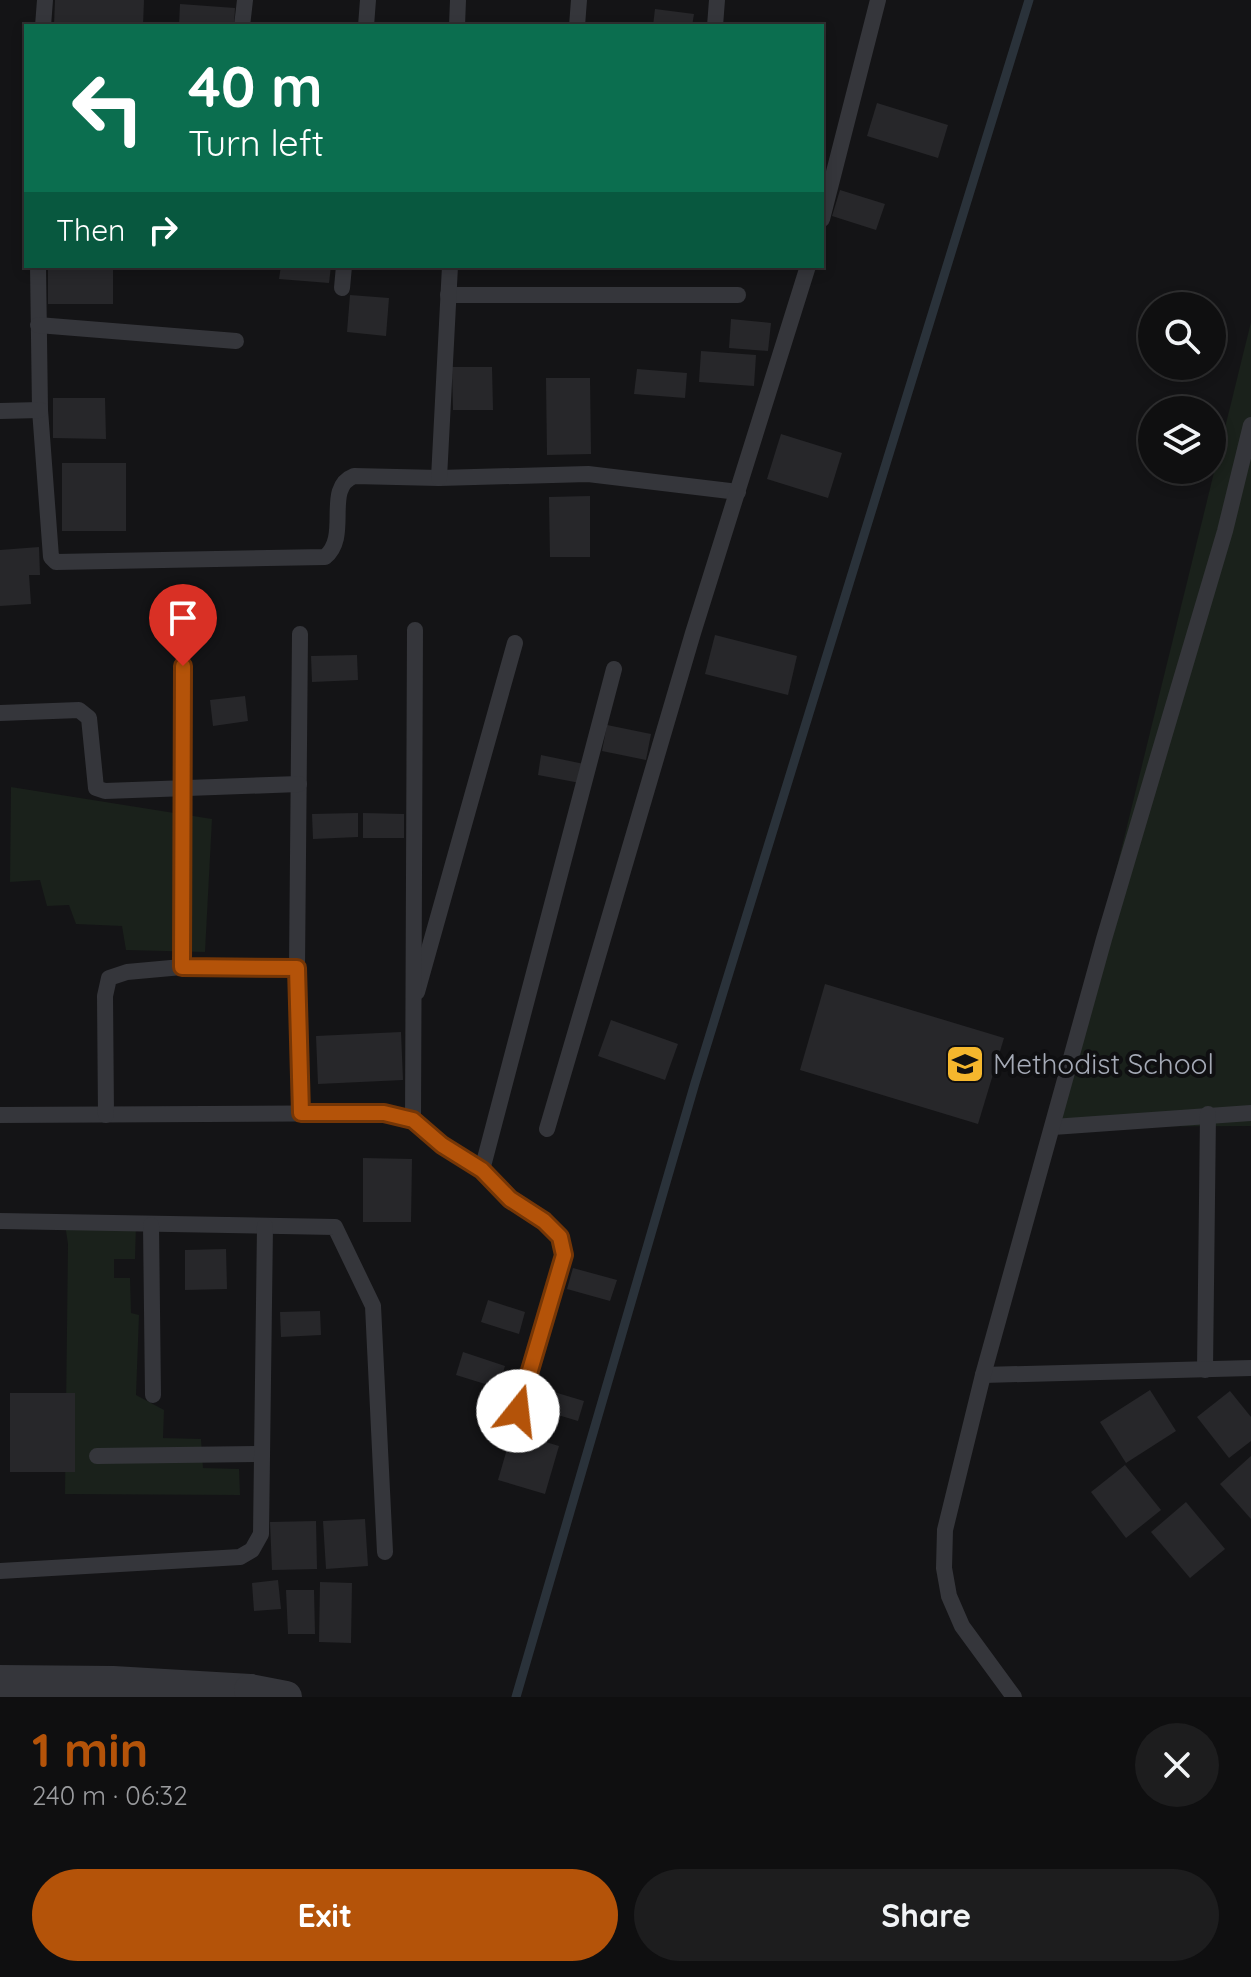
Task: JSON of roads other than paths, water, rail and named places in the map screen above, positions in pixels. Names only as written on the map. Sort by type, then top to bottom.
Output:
[{"type":"street","points":[[0,1681],[113,1690],[286,1697]]},
{"type":"lane","points":[[43,24],[45,0]]},
{"type":"lane","points":[[242,24],[245,0]]},
{"type":"lane","points":[[366,24],[368,0]]},
{"type":"lane","points":[[457,24],[458,0]]},
{"type":"lane","points":[[577,24],[579,0]]},
{"type":"lane","points":[[715,24],[717,0]]},
{"type":"lane","points":[[824,210],[878,0]]},
{"type":"lane","points":[[38,268],[40,410],[51,557],[56,562],[325,557],[333,551],[337,541],[340,487],[345,479],[354,476],[439,478],[588,474],[738,492]]},
{"type":"lane","points":[[342,288],[344,268]]},
{"type":"lane","points":[[439,478],[450,268]]},
{"type":"lane","points":[[547,1129],[693,633],[807,268]]},
{"type":"lane","points":[[448,295],[738,295]]},
{"type":"lane","points":[[38,325],[236,341]]},
{"type":"lane","points":[[0,411],[40,410]]},
{"type":"lane","points":[[1014,1697],[962,1626],[949,1596],[944,1568],[945,1530],[983,1375],[1104,939],[1225,531],[1251,425]]},
{"type":"lane","points":[[413,1120],[411,1013],[415,630]]},
{"type":"lane","points":[[300,634],[297,968],[301,1113]]},
{"type":"lane","points":[[411,1013],[515,643]]},
{"type":"lane","points":[[182,967],[183,666]]},
{"type":"lane","points":[[482,1170],[614,669]]},
{"type":"lane","points":[[0,713],[79,710],[89,718],[96,788],[105,791],[299,784]]},
{"type":"lane","points":[[106,1115],[105,996],[109,978],[127,972],[182,967],[297,968]]},
{"type":"lane","points":[[0,1115],[384,1113],[413,1120],[442,1145],[482,1170],[510,1199],[544,1221],[560,1237],[564,1255],[518,1411]]},
{"type":"lane","points":[[1053,1127],[1251,1113]]},
{"type":"lane","points":[[1205,1370],[1208,1114]]},
{"type":"lane","points":[[0,1221],[335,1227],[373,1306],[385,1552]]},
{"type":"lane","points":[[151,1225],[153,1395]]},
{"type":"lane","points":[[0,1571],[240,1557],[252,1550],[261,1534],[265,1226]]},
{"type":"lane","points":[[983,1375],[1251,1368]]},
{"type":"lane","points":[[97,1456],[261,1454]]},
{"type":"waterway","points":[[516,1697],[695,1083],[1029,0]]},
{"type":"place","name":"Methodist School","points":[[965,1064]]}]
